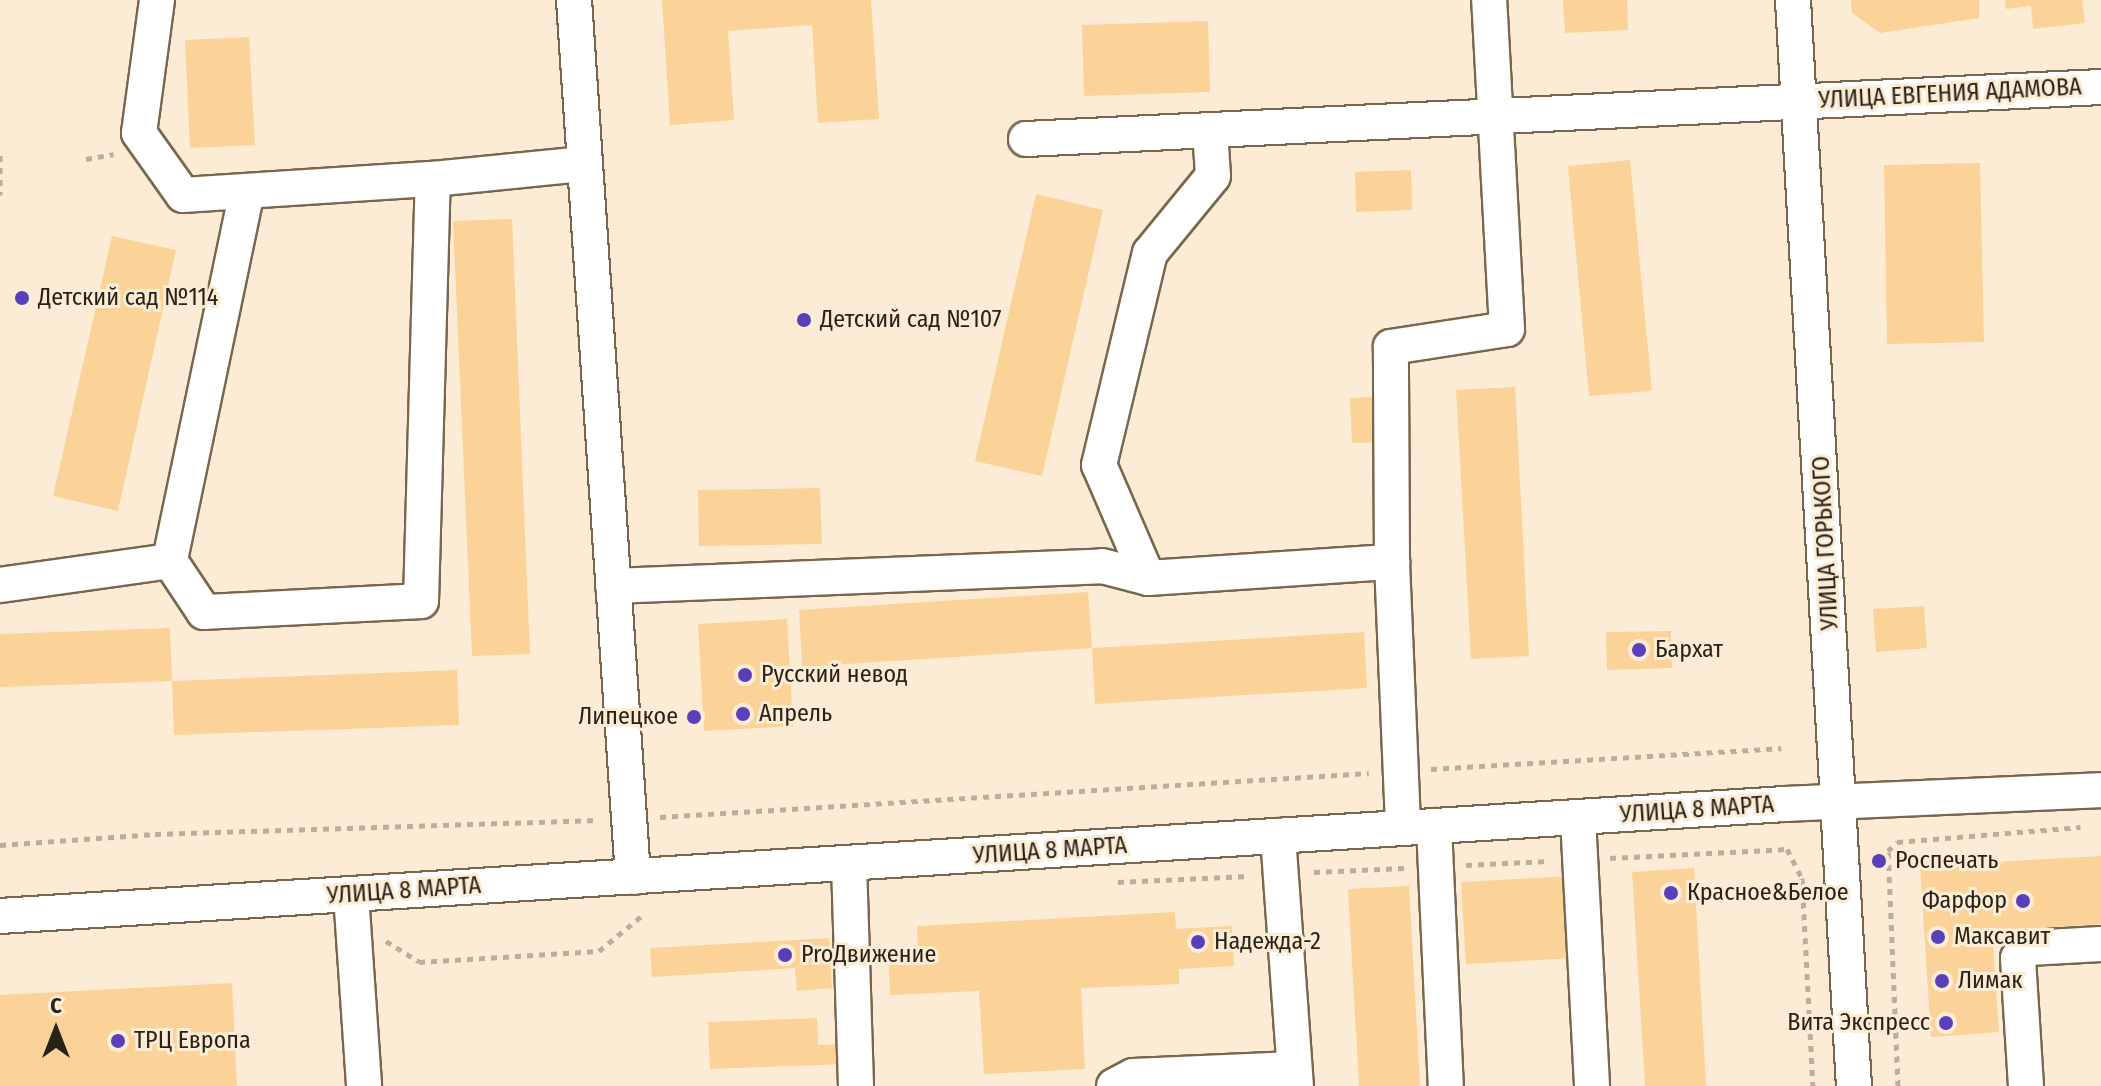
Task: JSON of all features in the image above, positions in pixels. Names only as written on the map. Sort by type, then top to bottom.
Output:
[{"type":"street","points":[[157,0],[139,133],[183,195],[433,179],[584,164]]},
{"type":"street","points":[[574,0],[633,877]]},
{"type":"street","points":[[1446,1086],[1418,827],[1401,771],[1392,562],[1391,347],[1507,329],[1489,0]]},
{"type":"street","name":"УЛИЦА ГОРЬКОГО","points":[[1793,0],[1841,801],[1854,1086]]},
{"type":"street","name":"УЛИЦА ЕВГЕНИЯ АДАМОВА","points":[[1026,139],[2101,87]]},
{"type":"street","points":[[1148,578],[1099,465],[1150,253],[1213,176],[1210,130]]},
{"type":"street","points":[[247,191],[170,561],[204,612],[421,601],[433,179]]},
{"type":"street","points":[[0,585],[170,561]]},
{"type":"street","points":[[613,586],[1102,566],[1148,578],[1392,562]]},
{"type":"street","name":"УЛИЦА 8 МАРТА","points":[[0,916],[352,907],[633,877],[1841,801],[2101,790]]},
{"type":"street","points":[[1578,818],[1592,1086]]},
{"type":"street","points":[[1114,1086],[1133,1076],[1295,1078],[1278,836]]},
{"type":"street","points":[[849,863],[856,1086]]},
{"type":"street","points":[[352,907],[364,1086]]},
{"type":"street","points":[[2026,1086],[2018,958],[2029,948],[2101,944]]},
{"type":"path","points":[[0,155],[0,195]]},
{"type":"path","points":[[0,845],[155,834],[629,819],[1781,748]]},
{"type":"path","points":[[1898,1086],[1888,851],[1897,842],[2083,827]]},
{"type":"path","points":[[352,907],[419,962],[599,951],[644,914]]},
{"type":"building","points":[[662,0],[871,0],[879,119],[818,123],[812,25],[728,31],[734,120],[670,125]]},
{"type":"building","points":[[1563,0],[1627,0],[1628,30],[1565,33]]},
{"type":"building","points":[[1851,0],[1979,0],[1979,18],[1880,33],[1852,13]]},
{"type":"building","points":[[2005,0],[2082,0],[2085,23],[2033,29],[2031,6],[2006,9]]},
{"type":"building","points":[[1208,21],[1210,92],[1084,96],[1082,25]]},
{"type":"building","points":[[249,37],[255,145],[190,148],[185,40]]},
{"type":"building","points":[[1630,160],[1652,391],[1589,396],[1568,166]]},
{"type":"building","points":[[1980,163],[1984,342],[1887,344],[1884,165]]},
{"type":"building","points":[[1411,170],[1412,210],[1356,212],[1355,172]]},
{"type":"building","points":[[1036,194],[1103,210],[1042,476],[975,461]]},
{"type":"building","points":[[512,219],[530,654],[472,656],[453,221]]},
{"type":"building","points":[[112,236],[176,250],[118,511],[53,496]]},
{"type":"building","points":[[1515,387],[1529,656],[1471,659],[1456,390]]},
{"type":"building","points":[[1387,396],[1388,442],[1352,443],[1350,398]]},
{"type":"building","points":[[820,488],[822,544],[699,546],[698,490]]},
{"type":"building","points":[[1088,592],[1092,648],[802,667],[799,610]]},
{"type":"building","points":[[1924,606],[1927,648],[1876,652],[1873,609]]},
{"type":"building","name":"Русский невод","points":[[787,619],[793,726],[704,731],[698,624]]},
{"type":"building","points":[[170,628],[172,681],[0,687],[0,634]]},
{"type":"building","name":"Бархат","points":[[1671,631],[1672,668],[1607,670],[1606,632]]},
{"type":"building","points":[[1364,632],[1367,688],[1095,704],[1092,648]]},
{"type":"building","points":[[457,670],[459,725],[174,735],[172,681]]},
{"type":"building","points":[[2101,856],[2101,924],[1992,931],[1999,1032],[1931,1037],[1920,866]]},
{"type":"building","name":"Роспечать","points":[[1873,857],[1884,857],[1885,865],[1873,866]]},
{"type":"building","points":[[1694,868],[1706,1086],[1645,1086],[1632,872]]},
{"type":"building","points":[[1570,876],[1575,958],[1466,964],[1461,882]]},
{"type":"building","points":[[1409,886],[1420,1086],[1359,1086],[1348,889]]},
{"type":"building","points":[[1175,912],[1176,929],[1232,926],[1234,966],[1179,969],[1179,984],[1081,988],[1085,1069],[984,1074],[979,991],[890,995],[888,953],[918,951],[917,926]]},
{"type":"building","points":[[829,938],[832,988],[797,991],[795,968],[652,977],[650,948]]},
{"type":"building","name":"ТРЦ Европа","points":[[232,983],[237,1086],[0,1086],[0,995]]},
{"type":"building","points":[[817,1018],[818,1045],[846,1044],[847,1064],[710,1069],[708,1022]]},
{"type":"place","name":"Детский сад №114","points":[[22,298]]},
{"type":"place","name":"Детский сад №107","points":[[804,320]]},
{"type":"place","name":"Бархат","points":[[1639,650]]},
{"type":"place","name":"Русский невод","points":[[745,675]]},
{"type":"place","name":"Апрель","points":[[743,714]]},
{"type":"place","name":"Липецкое","points":[[694,717]]},
{"type":"place","name":"Роспечать","points":[[1879,861]]},
{"type":"place","name":"Красное&Белое","points":[[1671,893]]},
{"type":"place","name":"Фарфор","points":[[2023,901]]},
{"type":"place","name":"Максавит","points":[[1938,937]]},
{"type":"place","name":"Надежда-2","points":[[1198,942]]},
{"type":"place","name":"ProДвижение","points":[[785,955]]},
{"type":"place","name":"Лимак","points":[[1942,981]]},
{"type":"place","name":"Вита Экспресс","points":[[1946,1023]]},
{"type":"place","name":"ТРЦ Европа","points":[[118,1041]]}]
